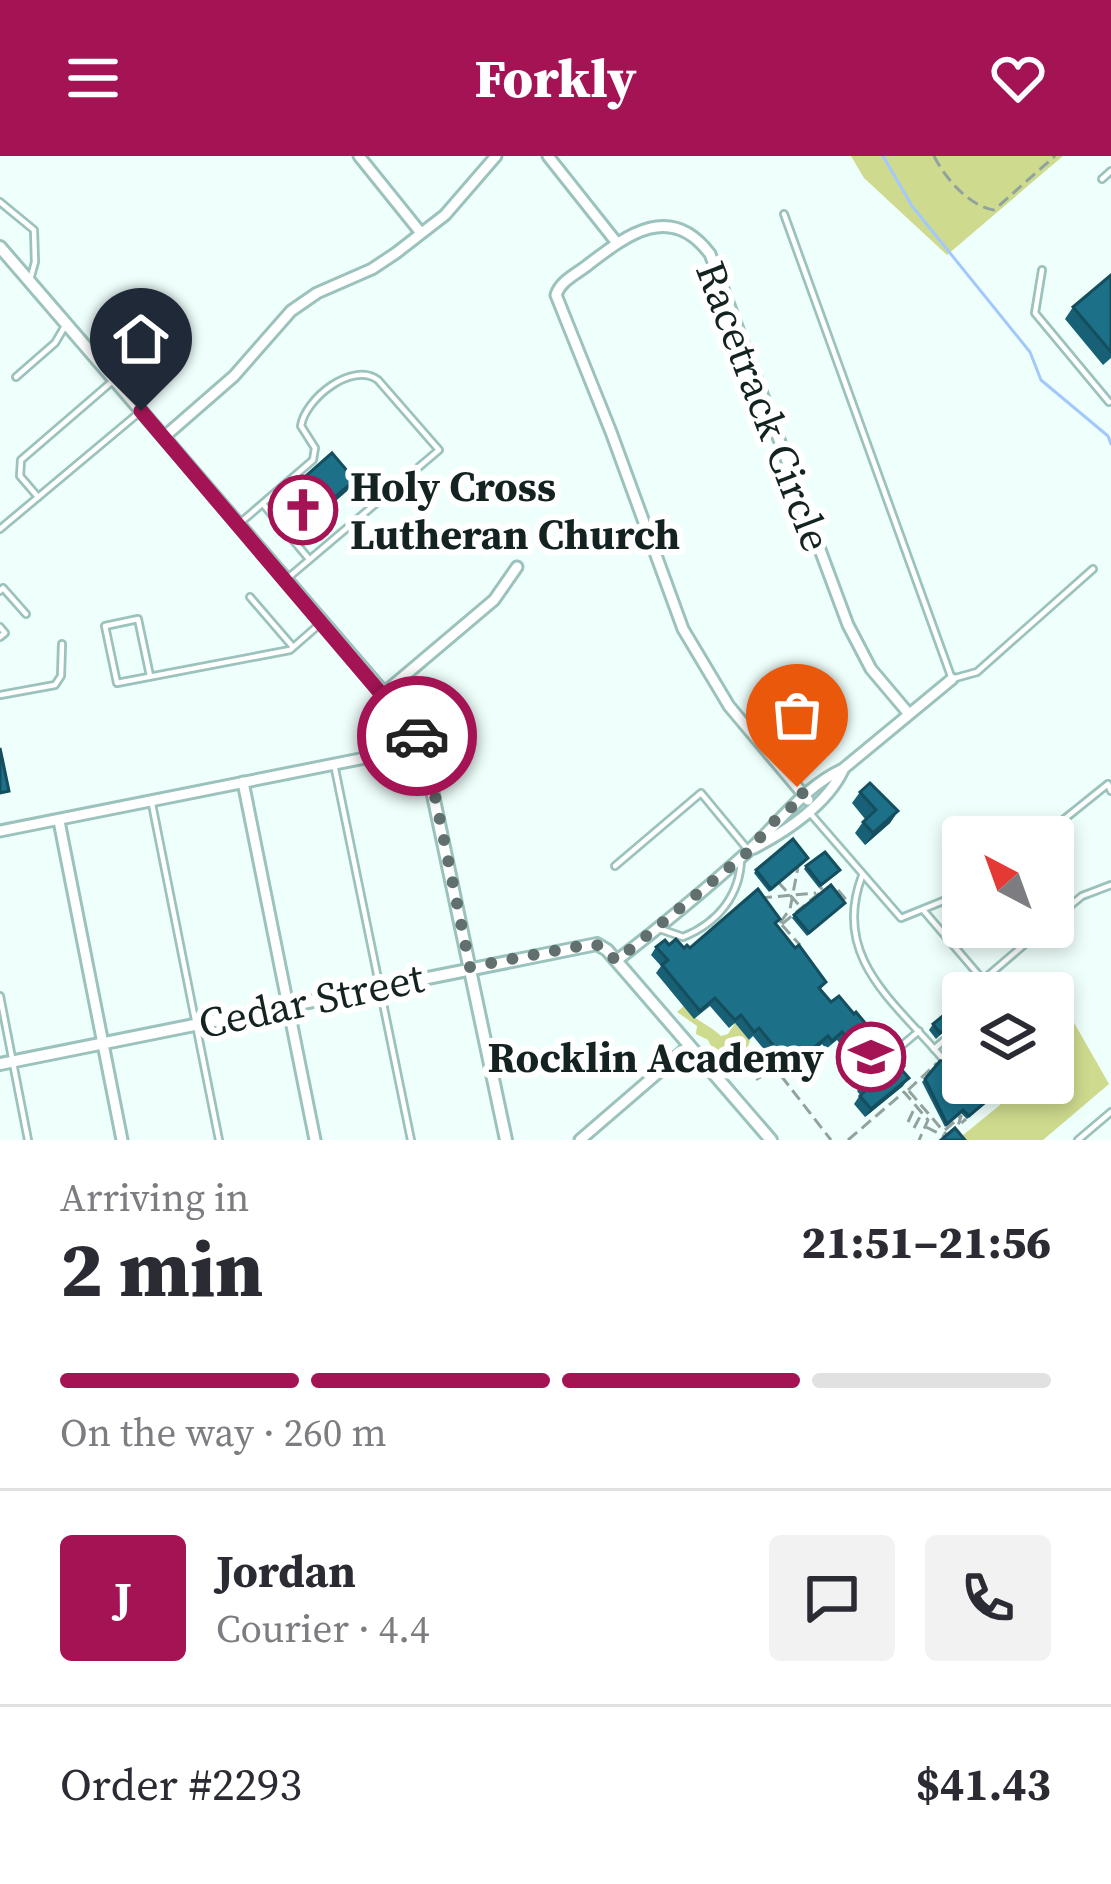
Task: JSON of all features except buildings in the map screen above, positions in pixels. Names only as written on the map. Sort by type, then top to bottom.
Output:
[{"type":"street","points":[[359,156],[422,233]]},
{"type":"street","points":[[164,437],[234,376],[291,310],[324,289],[383,263],[450,209],[496,156]]},
{"type":"street","points":[[548,156],[616,243]]},
{"type":"street","name":"Racetrack Circle","points":[[807,802],[729,706],[683,629],[557,299],[559,285],[616,243],[643,229],[666,227],[687,233],[710,254],[848,626],[872,669],[909,714]]},
{"type":"street","points":[[0,247],[422,743],[506,1140]]},
{"type":"street","points":[[384,693],[494,600],[518,567]]},
{"type":"street","points":[[770,1140],[616,961],[745,854],[771,824],[807,802],[826,777],[843,770],[952,679]]},
{"type":"street","points":[[0,832],[422,743]]},
{"type":"street","points":[[243,782],[315,1140]]},
{"type":"street","points":[[59,821],[122,1140]]},
{"type":"street","name":"Cedar Street","points":[[6,1062],[590,944],[603,946],[616,961]]},
{"type":"street","points":[[580,1140],[689,1046]]},
{"type":"lane","points":[[1102,179],[1111,171]]},
{"type":"lane","points":[[0,202],[34,230],[35,262],[29,280]]},
{"type":"lane","points":[[0,220],[8,212]]},
{"type":"lane","points":[[784,214],[952,679],[976,672],[1094,569]]},
{"type":"lane","points":[[1042,270],[1035,313],[1110,402]]},
{"type":"lane","points":[[16,377],[55,343],[66,323]]},
{"type":"lane","points":[[238,524],[313,460],[315,448],[301,426],[307,409],[353,373],[371,374],[378,380],[439,451],[285,580]]},
{"type":"lane","points":[[38,497],[20,476],[21,460],[115,380]]},
{"type":"lane","points":[[0,529],[141,411]]},
{"type":"lane","points":[[262,504],[310,560]]},
{"type":"lane","points":[[0,591],[3,588],[26,614]]},
{"type":"lane","points":[[250,597],[293,647]]},
{"type":"lane","points":[[150,676],[138,619],[105,626],[117,683],[293,647],[321,623]]},
{"type":"lane","points":[[0,627],[5,633],[0,637]]},
{"type":"lane","points":[[0,695],[56,685],[61,676],[62,644]]},
{"type":"lane","points":[[334,764],[411,1140]]},
{"type":"lane","points":[[1068,816],[1108,784],[1111,791]]},
{"type":"lane","points":[[615,866],[701,794],[745,854],[734,897],[695,932],[683,937],[657,928]]},
{"type":"lane","points":[[152,800],[219,1140]]},
{"type":"lane","points":[[807,802],[896,914],[908,918],[942,903]]},
{"type":"lane","points":[[862,876],[854,908],[854,941],[862,963],[942,1058]]},
{"type":"lane","points":[[1074,903],[1111,885]]},
{"type":"lane","points":[[924,911],[942,932]]},
{"type":"lane","points":[[956,948],[983,980],[1020,948]]},
{"type":"lane","points":[[0,997],[6,1062],[28,1140]]},
{"type":"lane","points":[[886,1059],[919,1030]]},
{"type":"lane","points":[[934,1049],[942,1042]]},
{"type":"lane","points":[[1083,1138],[1110,1115]]},
{"type":"path","points":[[934,156],[964,196],[994,211],[1055,156]]},
{"type":"path","points":[[781,924],[790,909],[801,866],[790,873]]},
{"type":"path","points":[[781,924],[823,890],[813,878]]},
{"type":"path","points":[[758,898],[780,881],[801,908]]},
{"type":"path","points":[[838,890],[854,908]]},
{"type":"path","points":[[753,892],[800,945]]},
{"type":"path","points":[[758,898],[820,892]]},
{"type":"path","points":[[751,1038],[831,1140]]},
{"type":"path","points":[[731,1075],[761,1050]]},
{"type":"path","points":[[744,1064],[759,1080],[750,1059]]},
{"type":"path","points":[[848,1140],[942,1060]]},
{"type":"path","points":[[910,1080],[905,1084],[916,1106],[947,1135]]},
{"type":"path","points":[[793,1093],[800,1087]]},
{"type":"path","points":[[907,1091],[928,1121],[947,1135]]},
{"type":"path","points":[[908,1122],[916,1106]]},
{"type":"path","points":[[914,1128],[922,1113]]},
{"type":"path","points":[[947,1135],[961,1116],[958,1126],[966,1119]]},
{"type":"path","points":[[919,1140],[928,1121]]},
{"type":"green space","points":[[851,156],[1063,156],[947,255],[864,178]]},
{"type":"green space","points":[[684,1006],[721,1036],[735,1023],[750,1041],[744,1055],[717,1058],[708,1040],[696,1034],[697,1026],[677,1012]]},
{"type":"green space","points":[[1074,1023],[1109,1084],[1043,1140],[957,1140],[1000,1105],[1074,1104]]},
{"type":"waterway","points":[[883,156],[912,206],[1030,352],[1041,380],[1108,436],[1111,444]]},
{"type":"way so far","points":[[417,736],[427,757],[470,967],[590,944],[603,946],[616,961],[749,851],[771,824],[805,796],[797,787]]},
{"type":"place","name":"Holy Cross Lutheran Church","points":[[303,510]]},
{"type":"place","name":"Rocklin Academy","points":[[871,1057]]},
{"type":"route","points":[[141,411],[417,736]]}]
